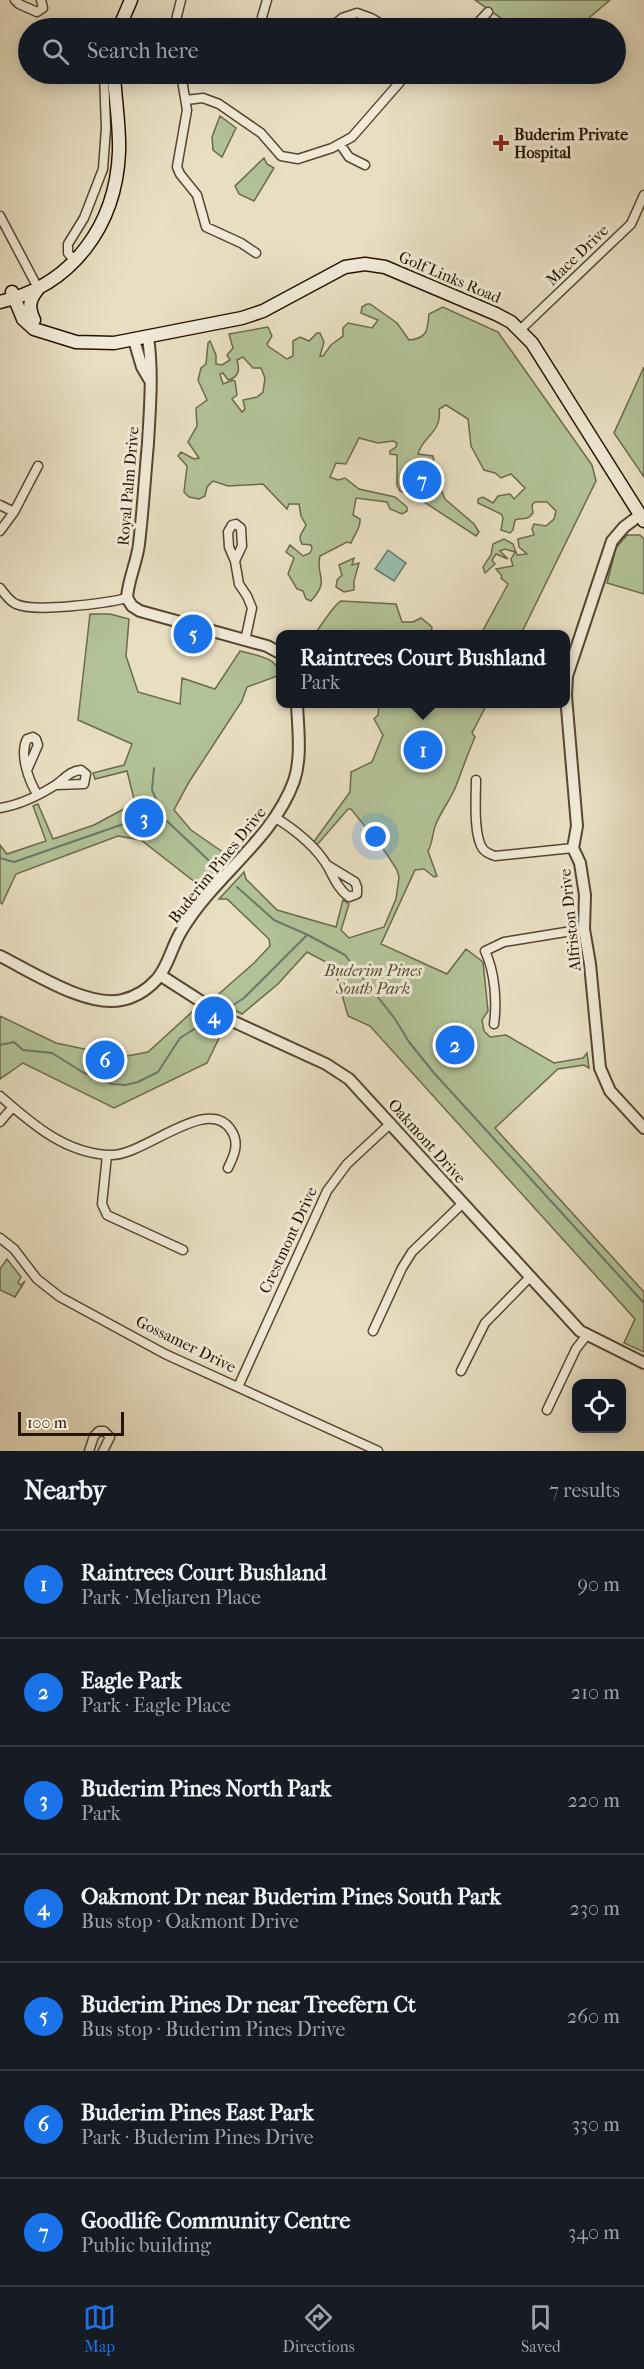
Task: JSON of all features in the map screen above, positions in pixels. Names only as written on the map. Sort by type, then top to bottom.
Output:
[{"type":"main road","points":[[123,18],[131,0]]},
{"type":"main road","points":[[0,302],[57,277],[92,241],[108,210],[117,179],[119,150],[115,84]]},
{"type":"main road","name":"Golf Links Road","points":[[0,307],[28,320],[34,329],[65,339],[88,344],[114,343],[242,318],[263,311],[345,267],[365,264],[385,267],[470,302],[511,322],[520,330],[544,361],[642,518]]},
{"type":"main road","points":[[28,320],[30,301],[37,285]]},
{"type":"main road","points":[[12,295],[28,320]]},
{"type":"street","points":[[15,0],[38,12],[43,8],[41,0]]},
{"type":"street","points":[[176,18],[181,0]]},
{"type":"street","points":[[262,18],[267,0]]},
{"type":"street","points":[[482,18],[488,12]]},
{"type":"street","points":[[342,18],[357,13],[371,18]]},
{"type":"street","points":[[73,259],[67,249],[68,244],[88,211],[103,169],[106,128],[104,84]]},
{"type":"street","points":[[183,84],[187,116],[178,172],[197,195],[206,227],[241,243],[256,254]]},
{"type":"street","points":[[186,100],[207,98],[219,104],[261,133],[284,158],[302,159],[340,144],[362,128],[399,84]]},
{"type":"street","points":[[340,144],[347,155],[364,165]]},
{"type":"street","name":"Mace Drive","points":[[520,330],[628,227],[644,195]]},
{"type":"street","points":[[0,216],[37,285]]},
{"type":"street","name":"Royal Palm Drive","points":[[127,598],[139,544],[150,404],[151,365],[148,337]]},
{"type":"street","name":"Royal Palm Drive","points":[[134,339],[142,367],[149,380]]},
{"type":"street","points":[[0,531],[14,512],[38,466]]},
{"type":"street","points":[[0,505],[14,512]]},
{"type":"street","name":"Alfriston Drive","points":[[570,667],[612,541],[621,530],[642,518]]},
{"type":"street","points":[[235,561],[239,584],[252,608],[245,641]]},
{"type":"street","points":[[0,588],[17,605],[29,608],[93,604],[127,598],[132,606],[140,611],[267,646],[276,651]]},
{"type":"street","name":"Buderim Pines Drive","points":[[0,956],[81,996],[98,1001],[131,998],[145,990],[160,975],[182,930],[202,902],[276,818],[294,780],[299,753],[297,708]]},
{"type":"street","name":"Alfriston Drive","points":[[567,708],[577,826],[577,837],[573,848],[580,863],[583,884],[584,928],[601,1072],[610,1091],[644,1128]]},
{"type":"street","points":[[28,768],[30,781],[37,794]]},
{"type":"street","points":[[476,780],[478,836],[481,847],[487,853],[495,856],[573,848]]},
{"type":"street","points":[[0,808],[20,803],[56,785]]},
{"type":"street","points":[[276,818],[298,833],[327,866]]},
{"type":"street","points":[[494,1024],[496,1009],[490,961],[485,951],[504,942],[584,928]]},
{"type":"street","name":"Oakmont Drive","points":[[160,975],[230,1020],[342,1073],[586,1336],[644,1363]]},
{"type":"street","points":[[0,1096],[35,1126],[54,1138],[77,1148],[107,1155],[132,1152],[198,1119],[210,1117],[222,1121],[234,1134],[235,1152],[228,1168]]},
{"type":"street","points":[[0,1122],[12,1108]]},
{"type":"street","name":"Crestmont Drive","points":[[238,1387],[327,1191],[347,1164],[391,1124]]},
{"type":"street","points":[[107,1155],[102,1203],[107,1215],[183,1250]]},
{"type":"street","points":[[373,1331],[402,1268],[412,1252],[463,1203]]},
{"type":"street","name":"Gossamer Drive","points":[[0,1238],[14,1249],[37,1279],[60,1297],[165,1354],[378,1451]]},
{"type":"street","points":[[461,1371],[484,1323],[530,1277]]},
{"type":"street","points":[[548,1410],[576,1348],[586,1336]]},
{"type":"street","points":[[89,1451],[94,1436],[99,1431],[108,1433],[110,1437],[104,1451]]},
{"type":"green space","points":[[475,0],[610,0],[589,18],[501,18]]},
{"type":"green space","points":[[220,116],[236,128],[222,157],[213,150],[212,137]]},
{"type":"green space","points":[[264,158],[267,164],[274,168],[254,201],[239,194],[235,186]]},
{"type":"green space","points":[[370,304],[397,323],[409,340],[424,335],[429,314],[443,307],[498,332],[592,465],[596,481],[523,630],[483,630],[508,584],[496,569],[513,566],[511,559],[515,552],[505,549],[500,551],[508,559],[496,554],[492,560],[495,564],[485,573],[483,567],[491,555],[493,544],[504,539],[513,544],[517,555],[527,554],[519,547],[518,539],[534,535],[532,529],[534,524],[546,526],[554,519],[556,511],[547,502],[535,502],[532,505],[531,516],[515,520],[510,533],[501,530],[503,518],[501,514],[478,503],[478,499],[483,497],[493,503],[498,496],[510,494],[514,499],[525,488],[511,474],[501,478],[495,473],[484,470],[471,446],[468,419],[446,405],[439,409],[438,423],[418,454],[433,456],[437,479],[445,499],[474,524],[479,532],[476,536],[415,496],[416,492],[421,491],[420,487],[427,482],[422,471],[413,480],[414,488],[406,493],[400,491],[397,485],[397,455],[390,454],[397,443],[393,441],[378,443],[359,438],[346,464],[336,463],[330,477],[338,480],[345,478],[359,489],[395,497],[407,507],[407,511],[402,514],[390,509],[387,502],[356,498],[353,515],[360,519],[358,528],[351,543],[347,542],[320,556],[320,588],[311,601],[306,599],[303,591],[297,589],[288,574],[294,558],[286,552],[290,545],[303,556],[310,553],[312,549],[311,545],[302,544],[300,539],[306,525],[301,516],[299,504],[289,504],[287,509],[263,484],[228,486],[213,481],[207,487],[205,496],[199,499],[189,497],[184,492],[187,466],[178,456],[181,452],[194,459],[199,458],[188,442],[197,426],[196,408],[207,400],[198,380],[201,368],[206,364],[208,343],[210,341],[216,355],[216,364],[222,365],[230,360],[227,355],[233,348],[229,334],[268,327],[272,336],[268,346],[287,359],[293,356],[293,341],[300,337],[309,341],[317,333],[320,333],[324,342],[320,356],[323,356],[331,345],[343,336],[343,328],[348,323],[372,328],[378,320],[361,313],[362,307]],"holes":[[[243,357],[253,368],[261,368],[265,378],[263,392],[257,397],[243,400],[245,409],[242,412],[232,399],[237,395],[235,381],[223,384],[220,374],[223,373],[228,380],[234,377],[238,370],[237,360]]]},
{"type":"green space","points":[[644,367],[644,477],[614,433]]},
{"type":"green space","points":[[627,535],[640,535],[644,539],[644,594],[607,583],[616,548]]},
{"type":"green space","points":[[354,558],[352,565],[359,563],[354,590],[344,592],[336,587],[337,580],[342,575],[339,565]]},
{"type":"green space","points":[[341,601],[396,604],[402,622],[413,622],[421,618],[432,627],[432,630],[318,630]]},
{"type":"green space","points":[[90,614],[110,614],[129,619],[126,656],[138,692],[180,704],[182,678],[215,689],[240,651],[265,658],[276,665],[276,676],[247,687],[242,701],[189,782],[174,810],[191,830],[230,857],[200,886],[141,840],[118,836],[16,874],[2,904],[0,902],[0,845],[7,854],[46,841],[33,806],[38,804],[53,839],[94,825],[135,803],[127,771],[95,779],[93,773],[124,765],[132,744],[78,720]]},
{"type":"green space","name":"Buderim Pines South Park","points":[[379,708],[485,708],[472,733],[475,737],[456,786],[435,827],[428,851],[437,876],[434,877],[424,869],[415,870],[381,944],[447,974],[466,949],[483,962],[488,1011],[482,1020],[484,1031],[490,1037],[506,1035],[554,1063],[583,1058],[587,1053],[589,1068],[584,1065],[558,1069],[495,1128],[644,1292],[644,1352],[624,1343],[635,1319],[370,1026],[348,1016],[337,977],[326,962],[307,952],[278,984],[242,1014],[213,999],[270,946],[269,939],[227,899],[219,899],[244,872],[246,879],[277,910],[336,927],[343,900],[349,904],[341,930],[349,938],[384,927],[396,899],[399,877],[381,846],[374,843],[372,835],[351,809],[348,809],[316,846],[313,843],[350,792],[351,772],[372,762],[383,735],[374,719],[378,715]]},
{"type":"green space","points":[[192,1012],[222,1032],[207,1063],[114,1108],[23,1063],[0,1079],[0,1016],[56,1043],[122,1057],[148,1052]]},
{"type":"green space","points":[[7,1259],[21,1277],[18,1283],[21,1285],[25,1281],[15,1297],[0,1290],[0,1269]]},
{"type":"water","points":[[388,550],[406,563],[394,581],[375,569]]},
{"type":"waterway","points":[[154,768],[152,790],[165,819]]},
{"type":"waterway","points":[[0,858],[14,862],[138,819],[158,818],[168,822],[219,870]]},
{"type":"waterway","points":[[237,887],[274,920],[345,955],[434,1073],[644,1303]]},
{"type":"waterway","points":[[230,1007],[244,998],[307,935]]},
{"type":"waterway","points":[[0,1045],[14,1042],[23,1050],[52,1053],[84,1073],[112,1084],[125,1085],[138,1082],[158,1072],[180,1038],[207,1021]]},
{"type":"place","name":"Buderim Private Hospital","points":[[501,143]]},
{"type":"place","name":"Goodlife Community Centre","points":[[422,480]]},
{"type":"place","name":"Buderim Pines Dr near Treefern Ct","points":[[193,634]]},
{"type":"place","name":"Raintrees Court Bushland","points":[[423,750]]},
{"type":"place","name":"Buderim Pines North Park","points":[[144,818]]},
{"type":"place","name":"Oakmont Dr near Buderim Pines South Park","points":[[214,1016]]},
{"type":"place","name":"Eagle Park","points":[[455,1045]]},
{"type":"place","name":"Buderim Pines East Park","points":[[105,1060]]}]
